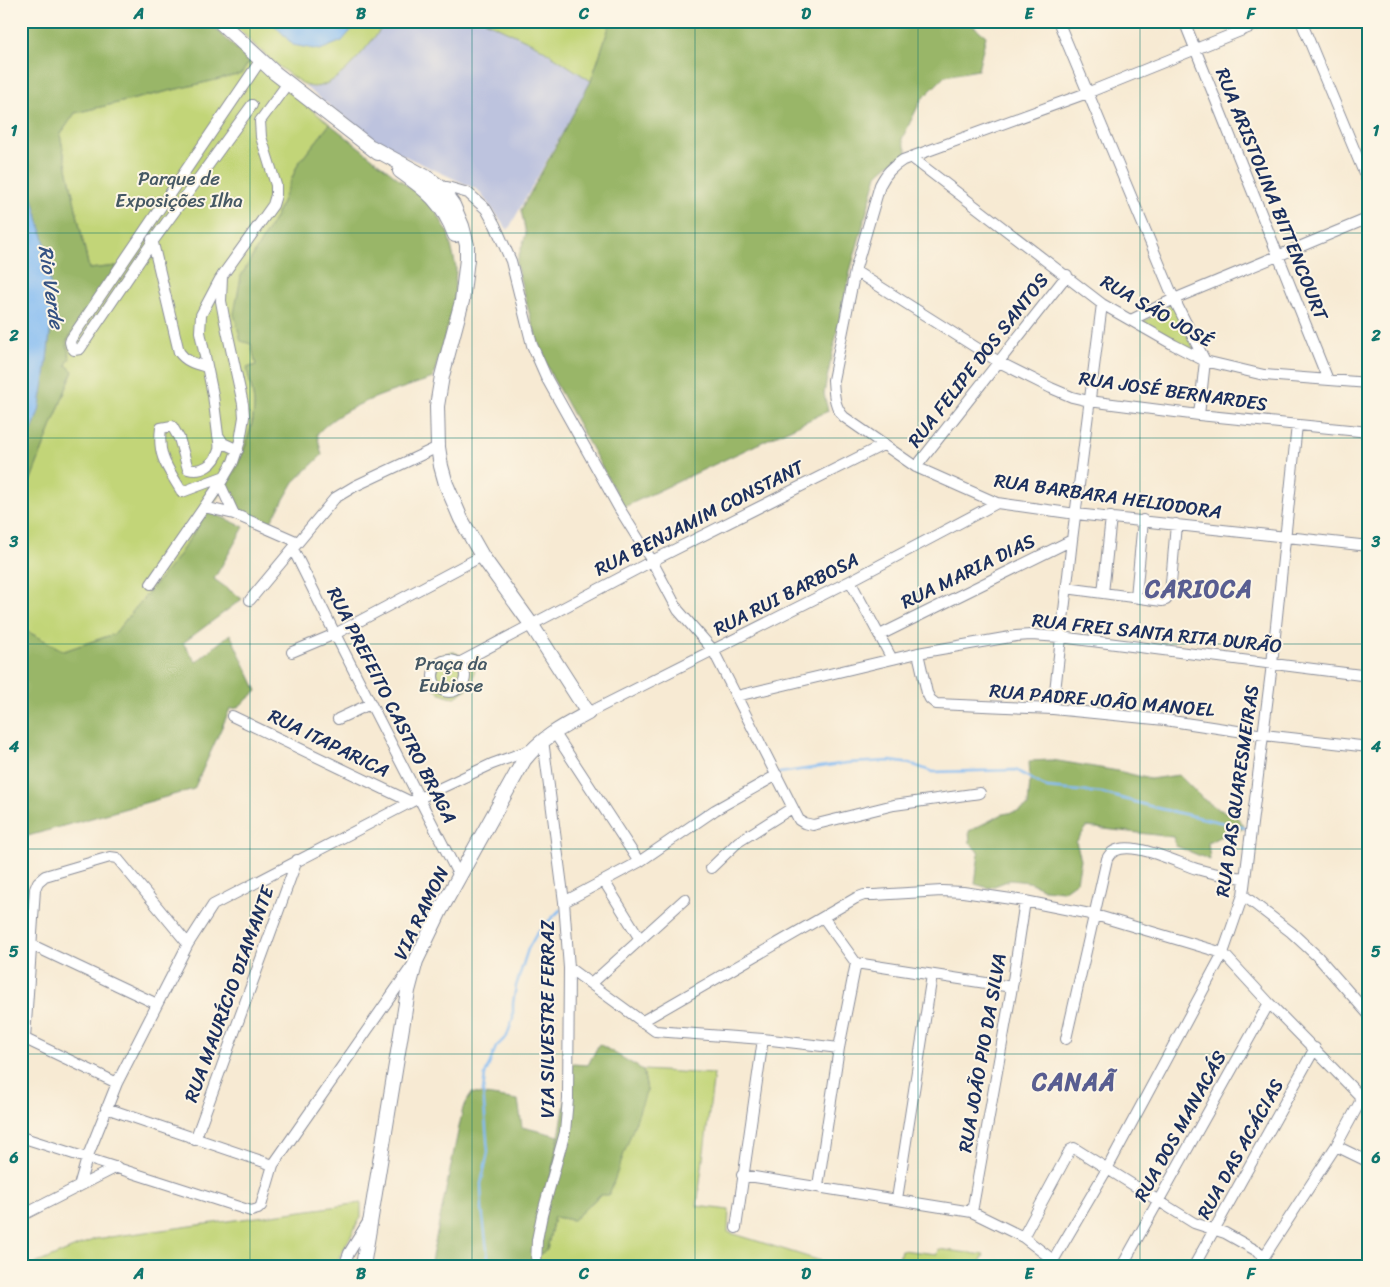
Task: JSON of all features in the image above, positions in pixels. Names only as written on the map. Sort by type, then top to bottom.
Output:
[{"type":"main road","points":[[219,21],[288,84],[371,147],[399,171],[424,188],[442,208],[451,225],[460,251],[463,284]]},
{"type":"main road","points":[[371,147],[418,172],[440,187],[453,205],[464,236],[467,259],[462,301],[439,391],[436,423],[441,466],[453,502],[482,556],[531,624],[588,713]]},
{"type":"main road","name":"VIA RAMON","points":[[363,1266],[408,991],[416,961],[459,876],[512,779],[543,740],[588,713]]},
{"type":"street","points":[[1058,21],[1174,300],[1205,361],[1199,415]]},
{"type":"street","name":"RUA ARISTOLINA BITTENCOURT","points":[[1184,21],[1328,380]]},
{"type":"street","points":[[855,271],[880,185],[886,173],[894,165],[911,157],[1087,93],[1265,21]]},
{"type":"street","points":[[1301,21],[1369,185]]},
{"type":"street","points":[[252,104],[153,241],[80,349],[74,350],[70,342],[260,60]]},
{"type":"street","points":[[222,480],[182,492],[165,464],[159,443],[161,428],[172,426],[176,430],[188,470],[199,470],[210,466],[220,448],[200,332],[201,315],[222,276],[273,206],[276,196],[276,185],[261,138],[260,121],[288,84]]},
{"type":"street","name":"RUA SÃO JOSÉ","points":[[911,157],[1067,275],[1102,304],[1205,361],[1264,375],[1369,383]]},
{"type":"street","points":[[424,188],[450,188],[468,193],[486,210],[495,225],[511,261],[526,326],[539,361],[569,419],[619,508],[652,561],[678,610],[713,650],[778,775],[799,820],[813,825],[894,805],[980,793]]},
{"type":"street","points":[[1131,320],[1369,218]]},
{"type":"street","points":[[148,228],[153,241],[179,352],[193,363],[207,367]]},
{"type":"street","name":"RUA JOSÉ BERNARDES","points":[[855,271],[999,362],[1072,397],[1199,415],[1369,432]]},
{"type":"street","name":"RUA BARBARA HELIODORA","points":[[855,271],[833,380],[834,399],[841,414],[916,467],[997,503],[1076,514],[1369,546]]},
{"type":"street","name":"RUA FELIPE DOS SANTOS","points":[[916,467],[1067,275]]},
{"type":"street","points":[[150,584],[222,480],[238,450],[244,417],[243,404],[221,301],[222,276]]},
{"type":"street","points":[[1053,709],[1060,637],[1102,304]]},
{"type":"street","points":[[1174,345],[1183,343],[1187,339],[1189,330]]},
{"type":"street","name":"RUA DAS QUARESMEIRAS","points":[[1051,1263],[1107,1169],[1223,953],[1243,895],[1264,735],[1297,425]]},
{"type":"street","points":[[218,434],[223,443],[238,450]]},
{"type":"street","name":"RUA BENJAMIM CONSTANT","points":[[459,663],[652,561],[883,445]]},
{"type":"street","points":[[250,600],[325,509],[342,493],[438,447]]},
{"type":"street","points":[[222,480],[234,514]]},
{"type":"street","name":"RUA RUI BARBOSA","points":[[588,713],[850,582],[997,503]]},
{"type":"street","points":[[204,507],[234,514],[296,545]]},
{"type":"street","points":[[1103,593],[1111,517]]},
{"type":"street","points":[[1136,597],[1143,520]]},
{"type":"street","points":[[1066,588],[1162,602],[1166,600],[1170,595],[1176,524]]},
{"type":"street","name":"RUA MARIA DIAS","points":[[880,634],[1072,540]]},
{"type":"street","name":"RUA PREFEITO CASTRO BRAGA","points":[[296,545],[334,634],[416,800],[459,876]]},
{"type":"street","points":[[292,652],[334,634],[482,556]]},
{"type":"street","points":[[850,582],[892,659]]},
{"type":"street","name":"RUA FREI SANTA RITA DURÃO","points":[[737,696],[918,653],[1031,635],[1060,637],[1369,676]]},
{"type":"street","name":"RUA PADRE JOÃO MANOEL","points":[[918,653],[927,693],[936,704],[1053,709],[1165,720],[1264,735],[1369,747]]},
{"type":"street","points":[[338,719],[370,704]]},
{"type":"street","name":"RUA ITAPARICA","points":[[232,716],[416,800]]},
{"type":"street","points":[[79,1186],[87,1158],[117,1082],[188,944],[208,910],[218,901],[416,800],[543,740],[639,862]]},
{"type":"street","name":"VIA SILVESTRE FERRAZ","points":[[536,1266],[537,1240],[565,1132],[568,1099],[569,968],[564,902],[543,740]]},
{"type":"street","points":[[564,902],[639,862],[715,810],[778,775]]},
{"type":"street","points":[[711,868],[738,842],[792,808]]},
{"type":"street","points":[[1066,1039],[1109,855],[1116,850],[1128,848],[1151,852],[1195,869],[1244,878]]},
{"type":"street","points":[[117,1082],[23,1037],[32,945],[35,889],[38,882],[45,876],[114,857],[121,861],[188,944]]},
{"type":"street","name":"RUA MAURÍCIO DIAMANTE","points":[[195,1140],[297,860]]},
{"type":"street","points":[[604,881],[640,939]]},
{"type":"street","points":[[642,1022],[864,895],[949,891],[1025,901],[1095,915],[1223,953],[1269,1003],[1359,1094],[1360,1102],[1336,1146],[1258,1266]]},
{"type":"street","points":[[1243,895],[1291,932],[1318,957],[1369,1015]]},
{"type":"street","points":[[590,984],[685,899]]},
{"type":"street","name":"RUA JOÃO PIO DA SILVA","points":[[972,1212],[1012,987],[1025,901]]},
{"type":"street","points":[[823,917],[856,963],[1012,987]]},
{"type":"street","points":[[32,945],[157,1004]]},
{"type":"street","points":[[21,1137],[250,1211],[258,1209],[261,1206],[273,1165],[416,961]]},
{"type":"street","points":[[818,1186],[839,1048],[856,963]]},
{"type":"street","points":[[569,968],[655,1032],[764,1039],[839,1048]]},
{"type":"street","points":[[897,1199],[932,975]]},
{"type":"street","name":"RUA DOS MANACÁS","points":[[1122,1266],[1269,1003]]},
{"type":"street","points":[[736,1228],[742,1175],[764,1039]]},
{"type":"street","name":"RUA DAS ACÁCIAS","points":[[1194,1266],[1315,1048]]},
{"type":"street","points":[[106,1108],[195,1140],[273,1165]]},
{"type":"street","points":[[1336,1146],[1369,1162]]},
{"type":"street","points":[[1023,1237],[1070,1150],[1076,1148],[1158,1202],[1194,1223],[1234,1237],[1264,1255]]},
{"type":"street","points":[[21,1216],[117,1167]]},
{"type":"street","points":[[742,1175],[972,1212],[1023,1237],[1051,1263]]},
{"type":"street","points":[[344,1266],[371,1217]]},
{"type":"shaded area","points":[[387,21],[485,21],[536,45],[591,81],[508,230],[478,190],[381,145],[304,86],[315,88],[367,46]]},
{"type":"green space","points":[[21,21],[207,21],[250,61],[241,74],[75,113],[60,135],[89,269],[117,266],[66,342],[70,358],[66,365],[73,371],[24,497],[21,500],[21,452],[29,439],[45,376],[53,308],[21,153]]},
{"type":"green space","points":[[230,21],[387,21],[345,71],[324,85],[314,87],[306,85],[284,70]]},
{"type":"green space","points":[[485,21],[611,21],[591,81],[536,45]]},
{"type":"green space","points":[[611,21],[967,21],[986,36],[978,70],[945,76],[921,100],[902,139],[908,154],[891,163],[877,175],[851,268],[826,383],[824,394],[828,411],[624,507],[552,377],[532,323],[516,264],[526,234],[521,210],[591,81]]},
{"type":"green space","name":"Parque de Exposições Ilha","points":[[250,61],[330,124],[298,164],[276,216],[241,276],[256,365],[247,368],[254,403],[253,419],[248,437],[235,471],[177,558],[114,634],[64,651],[21,628],[21,500],[24,497],[73,371],[66,365],[66,342],[116,266],[89,269],[60,135],[75,113],[241,74]]},
{"type":"green space","points":[[330,124],[433,206],[448,233],[456,267],[454,304],[433,378],[371,399],[341,414],[328,423],[317,434],[322,455],[294,482],[269,525],[236,512],[226,485],[241,457],[254,413],[253,394],[247,368],[256,365],[251,344],[241,341],[234,314],[241,276],[276,216],[298,164]]},
{"type":"green space","points":[[1173,303],[1195,352],[1140,324]]},
{"type":"green space","points":[[21,314],[26,330],[24,353],[27,375],[21,391]]},
{"type":"green space","points":[[208,511],[244,527],[214,579],[242,599],[183,643],[196,662],[230,634],[257,691],[237,708],[230,709],[194,789],[21,838],[21,628],[64,651],[114,634],[177,558]]},
{"type":"green space","name":"Praça da Eubiose","points":[[454,652],[469,660],[475,668],[472,686],[455,697],[443,694],[435,689],[428,675],[429,667],[434,661],[442,655]]},
{"type":"green space","points":[[1052,760],[1118,771],[1150,779],[1179,775],[1203,799],[1218,809],[1236,816],[1246,828],[1227,833],[1208,843],[1210,860],[1176,846],[1173,837],[1087,827],[1076,842],[1081,859],[1077,881],[1063,891],[1044,889],[1029,882],[1010,880],[989,888],[975,884],[979,853],[970,843],[969,831],[1003,814],[1020,811],[1028,806],[1029,761]]},
{"type":"green space","points":[[599,1044],[643,1070],[647,1090],[609,1195],[600,1195],[573,1220],[554,1217],[547,1250],[538,1255],[572,1064],[588,1065]]},
{"type":"green space","points":[[643,1070],[714,1074],[697,1206],[729,1210],[728,1232],[837,1266],[538,1266],[538,1255],[547,1250],[554,1217],[573,1220],[600,1195],[647,1090]]},
{"type":"green space","points":[[472,1093],[518,1100],[522,1127],[559,1136],[532,1266],[430,1266],[463,1108]]},
{"type":"green space","points":[[361,1203],[361,1217],[335,1266],[30,1266],[95,1239]]},
{"type":"green space","points":[[938,1249],[984,1255],[978,1266],[897,1266],[901,1250],[937,1254]]},
{"type":"water","points":[[271,21],[359,21],[342,41],[320,50],[293,45]]},
{"type":"water","points":[[21,153],[46,248],[53,308],[39,411],[29,439],[21,452],[21,390],[27,375],[24,353],[26,330],[21,314]]},
{"type":"waterway","points":[[779,773],[847,763],[891,761],[911,764],[933,772],[1016,770],[1047,788],[1102,793],[1157,808],[1246,828]]},
{"type":"waterway","points":[[671,834],[704,812]]},
{"type":"waterway","points":[[489,1266],[481,1184],[488,1152],[483,1092],[485,1075],[496,1047],[507,1036],[513,1018],[516,986],[528,949],[537,933],[560,910]]},
{"type":"district","name":"CARIOCA","points":[[1199,589]]},
{"type":"district","name":"CANAÃ","points":[[1074,1082]]},
{"type":"water label","name":"Rio Verde","points":[[51,287]]}]
